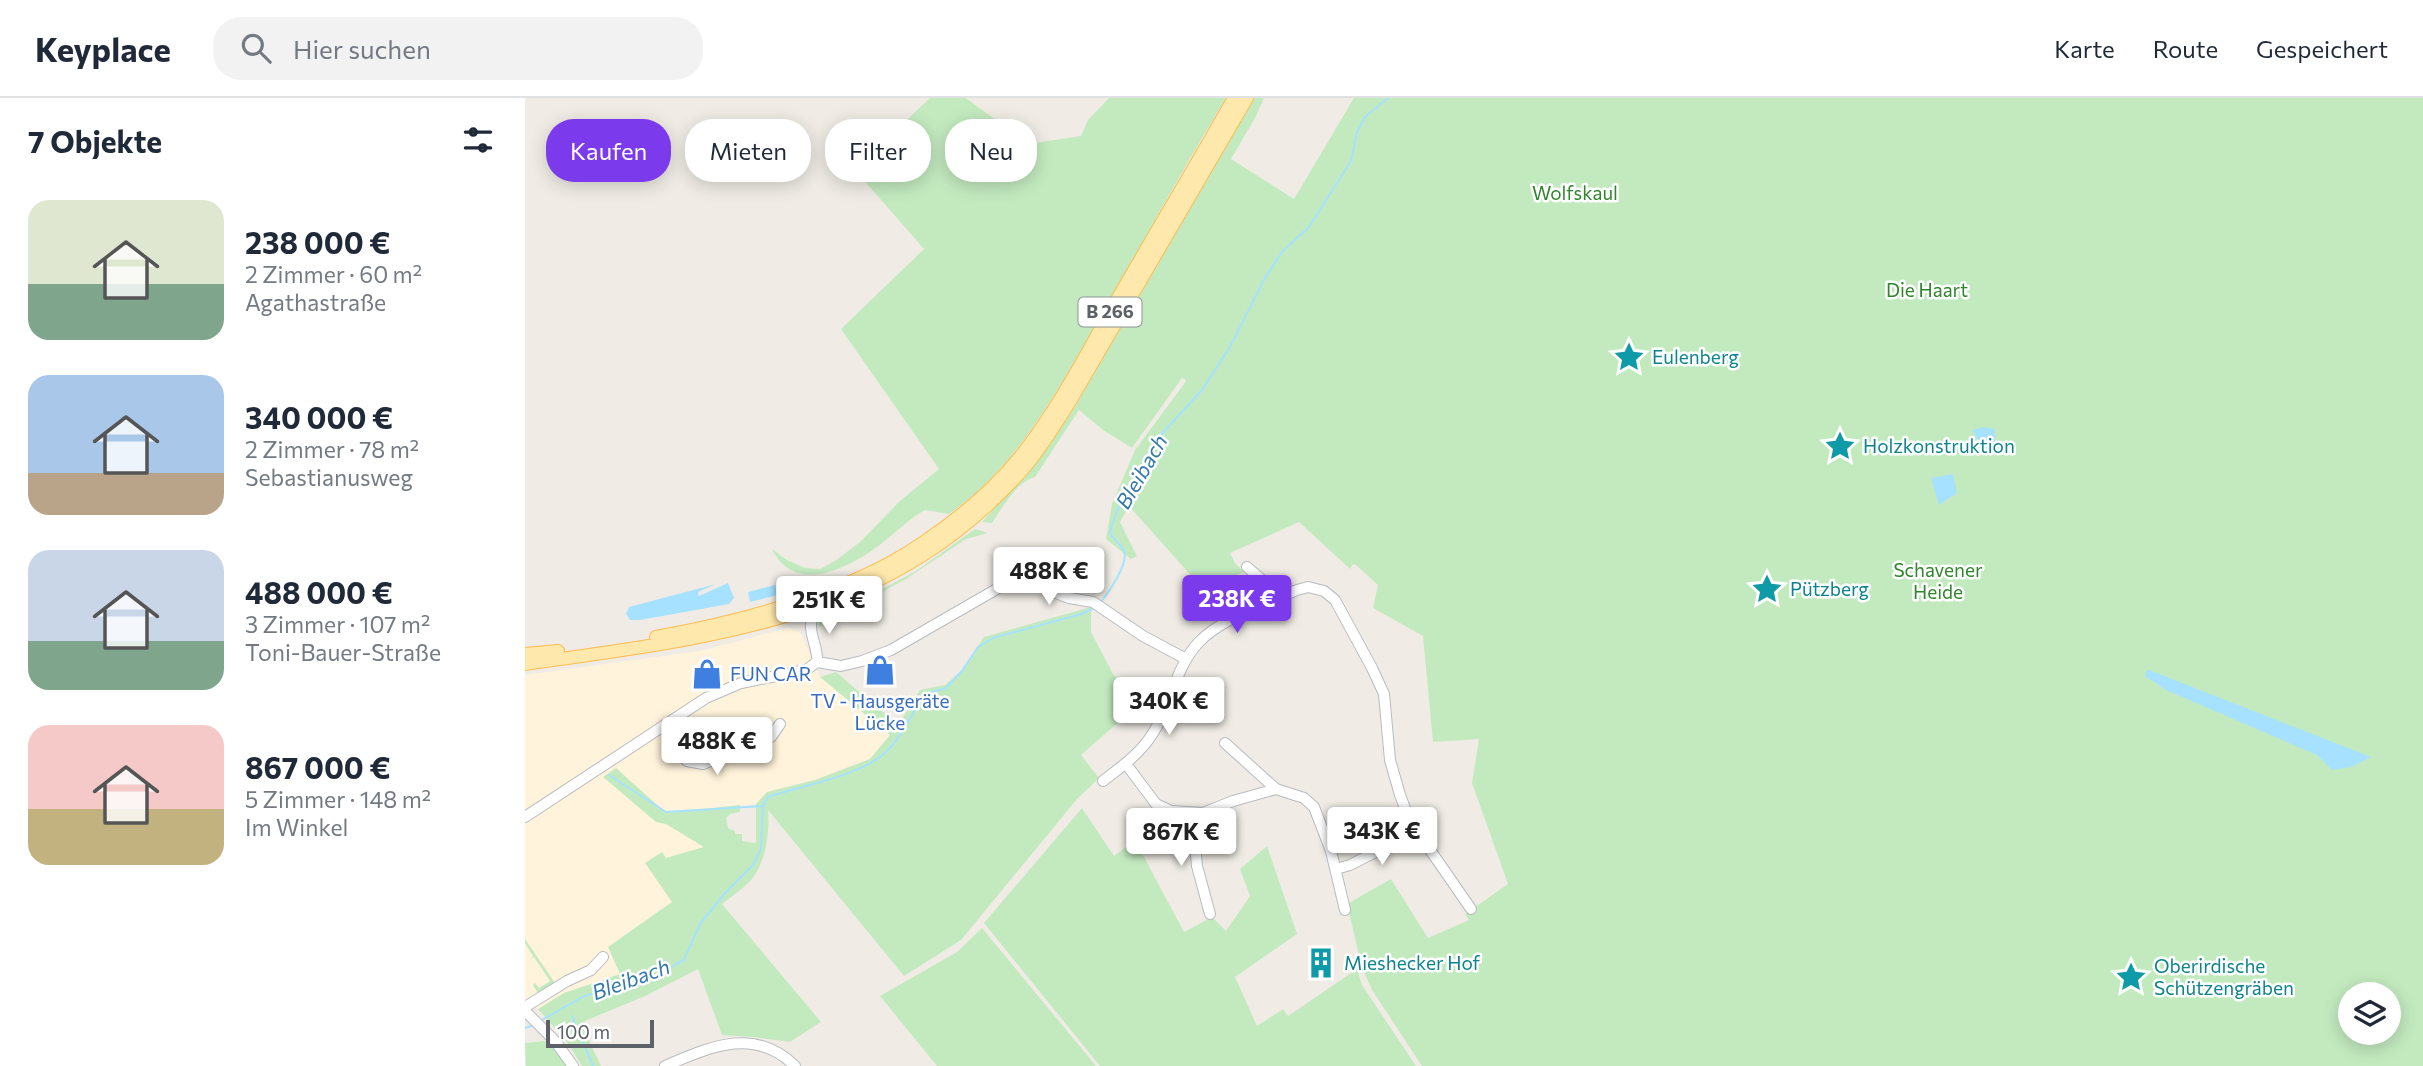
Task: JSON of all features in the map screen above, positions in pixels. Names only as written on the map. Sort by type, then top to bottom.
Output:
[{"type":"main road","name":"B 266","points":[[525,654],[658,637],[761,613],[801,601],[852,580],[900,557],[934,535],[997,482],[1020,457],[1067,387],[1234,98]]},
{"type":"main road","name":"B 266","points":[[525,664],[720,634],[761,624],[879,581],[912,563],[959,529],[1024,468],[1065,410],[1247,98]]},
{"type":"street","points":[[1247,567],[1268,585],[1276,599]]},
{"type":"street","points":[[817,662],[841,666],[891,650],[1028,571],[1061,596],[1096,604],[1143,636],[1186,659]]},
{"type":"street","points":[[1103,781],[1126,764],[1153,734],[1186,659],[1200,640],[1221,625],[1276,599],[1308,587],[1324,591],[1335,600],[1384,694],[1390,760],[1414,832],[1426,844],[1471,909]]},
{"type":"street","points":[[525,817],[724,689],[769,676],[806,670],[817,662],[818,656],[811,626],[814,615],[828,601]]},
{"type":"street","points":[[663,726],[687,761],[703,764],[771,737],[780,724]]},
{"type":"street","points":[[1225,743],[1276,789],[1304,798],[1314,807],[1336,869],[1345,910]]},
{"type":"street","points":[[1126,764],[1156,804],[1171,811],[1203,813],[1276,789]]},
{"type":"street","points":[[1192,814],[1197,866],[1210,914]]},
{"type":"street","points":[[1336,869],[1369,856],[1414,832]]},
{"type":"street","points":[[573,1066],[527,1011],[567,981],[591,970],[603,957]]},
{"type":"street","points":[[665,1066],[721,1044],[762,1045],[772,1048],[795,1066]]},
{"type":"shaded area","points":[[788,628],[800,632],[820,677],[890,735],[870,759],[815,780],[767,792],[756,804],[666,813],[616,768],[656,822],[666,824],[704,847],[666,858],[662,852],[672,902],[608,947],[621,974],[564,993],[538,1009],[525,1000],[525,675],[700,651]]},
{"type":"green space","points":[[930,98],[966,98],[994,119],[945,119],[945,182],[1037,182],[1037,143],[1081,136],[1088,120],[1109,98],[1226,98],[1065,378],[1032,428],[994,475],[949,514],[925,510],[855,561],[824,573],[809,575],[795,572],[782,564],[772,549],[805,568],[820,569],[860,542],[900,501],[939,469],[841,329],[924,249],[865,182],[931,182],[931,119],[908,119]]},
{"type":"green space","name":"Schavener Heide","points":[[1253,98],[1264,98],[1231,159],[1294,199],[1354,98],[2423,98],[2423,1066],[1422,1066],[1372,990],[1362,968],[1347,904],[1391,879],[1428,938],[1469,920],[1465,914],[1508,884],[1472,783],[1479,739],[1433,742],[1423,636],[1373,608],[1378,585],[1356,565],[1353,564],[1350,569],[1299,522],[1230,553],[1244,572],[1203,589],[1129,506],[1120,522],[1137,556],[1131,559],[1106,539],[1112,504],[1135,450],[1184,384],[1186,380],[1182,378],[1132,448],[1103,430],[1079,410],[1035,477],[1016,490],[992,523],[982,522],[1035,464],[1075,407]]},
{"type":"green space","points":[[975,529],[988,533],[966,539],[906,579],[818,628],[820,619],[826,614],[877,592],[916,571]]},
{"type":"green space","points":[[1091,607],[1091,632],[1113,674],[1138,705],[1081,755],[1099,778],[1077,799],[961,940],[904,976],[768,810],[766,846],[761,864],[752,879],[722,904],[821,1022],[790,1042],[722,1035],[698,969],[645,996],[585,1021],[583,1028],[601,1066],[582,1066],[567,1042],[538,1009],[564,993],[620,974],[608,947],[672,902],[645,863],[662,852],[666,858],[704,847],[666,824],[656,822],[603,777],[616,768],[666,813],[740,805],[740,812],[730,814],[726,818],[728,828],[735,831],[735,834],[742,834],[742,841],[756,843],[756,804],[767,792],[815,780],[870,759],[890,735],[820,677],[836,672],[898,725],[920,690],[945,685],[961,671],[984,637]]},
{"type":"green space","points":[[1082,808],[1114,856],[1135,840],[1184,932],[1212,917],[1226,931],[1250,896],[1240,869],[1267,846],[1297,934],[1235,977],[1257,1026],[1283,1009],[1288,1016],[1357,969],[1362,985],[1416,1066],[1100,1066],[984,923]]},
{"type":"green space","points":[[982,928],[1096,1066],[937,1066],[880,996],[957,952]]},
{"type":"green space","points":[[525,939],[555,983],[538,993],[533,985],[535,983],[539,988],[550,981],[534,957],[531,959],[533,956]]},
{"type":"green space","points":[[544,1041],[554,1044],[570,1066],[526,1066],[525,1043]]},
{"type":"water","points":[[1984,427],[1994,429],[1996,445],[1984,450],[1972,430]]},
{"type":"water","points":[[1953,474],[1957,493],[1939,505],[1931,478]]},
{"type":"water","points":[[728,583],[734,598],[729,604],[640,620],[630,620],[626,614],[629,607],[716,584],[698,592],[699,596]]},
{"type":"water","points":[[775,585],[778,595],[750,602],[748,592]]},
{"type":"water","points":[[2149,670],[2371,757],[2351,767],[2332,770],[2317,755],[2166,690],[2145,676]]},
{"type":"waterway","name":"Bleibach","points":[[1101,602],[1124,563],[1124,551],[1110,532],[1117,511],[1158,438],[1202,390],[1230,347],[1266,276],[1283,251],[1309,227],[1351,161],[1357,132],[1365,117],[1388,98]]},
{"type":"waterway","name":"Bleibach","points":[[542,1020],[584,996],[650,978],[684,960],[700,924],[753,865],[761,849],[763,806],[768,797],[845,774],[874,761],[897,740],[925,694],[946,688],[962,671],[978,647],[993,638],[1094,608]]},
{"type":"waterway","points":[[609,775],[666,812],[762,806]]},
{"type":"waterway","points":[[572,1016],[593,1066]]},
{"type":"waterway","name":"Bleibach","points":[[525,1028],[534,1025]]},
{"type":"place","name":"Eulenberg","points":[[1629,357]]},
{"type":"place","name":"Holzkonstruktion","points":[[1840,446]]},
{"type":"place","name":"Pützberg","points":[[1767,589]]},
{"type":"place","name":"TV - Hausgeräte Lücke","points":[[880,670]]},
{"type":"place","name":"FUN CAR","points":[[707,674]]},
{"type":"place","name":"Mieshecker Hof","points":[[1321,963]]},
{"type":"place","name":"Oberirdische Schützengräben","points":[[2131,977]]},
{"type":"park label","name":"Wolfskaul","points":[[1575,193]]},
{"type":"park label","name":"Die Haart","points":[[1927,290]]}]
